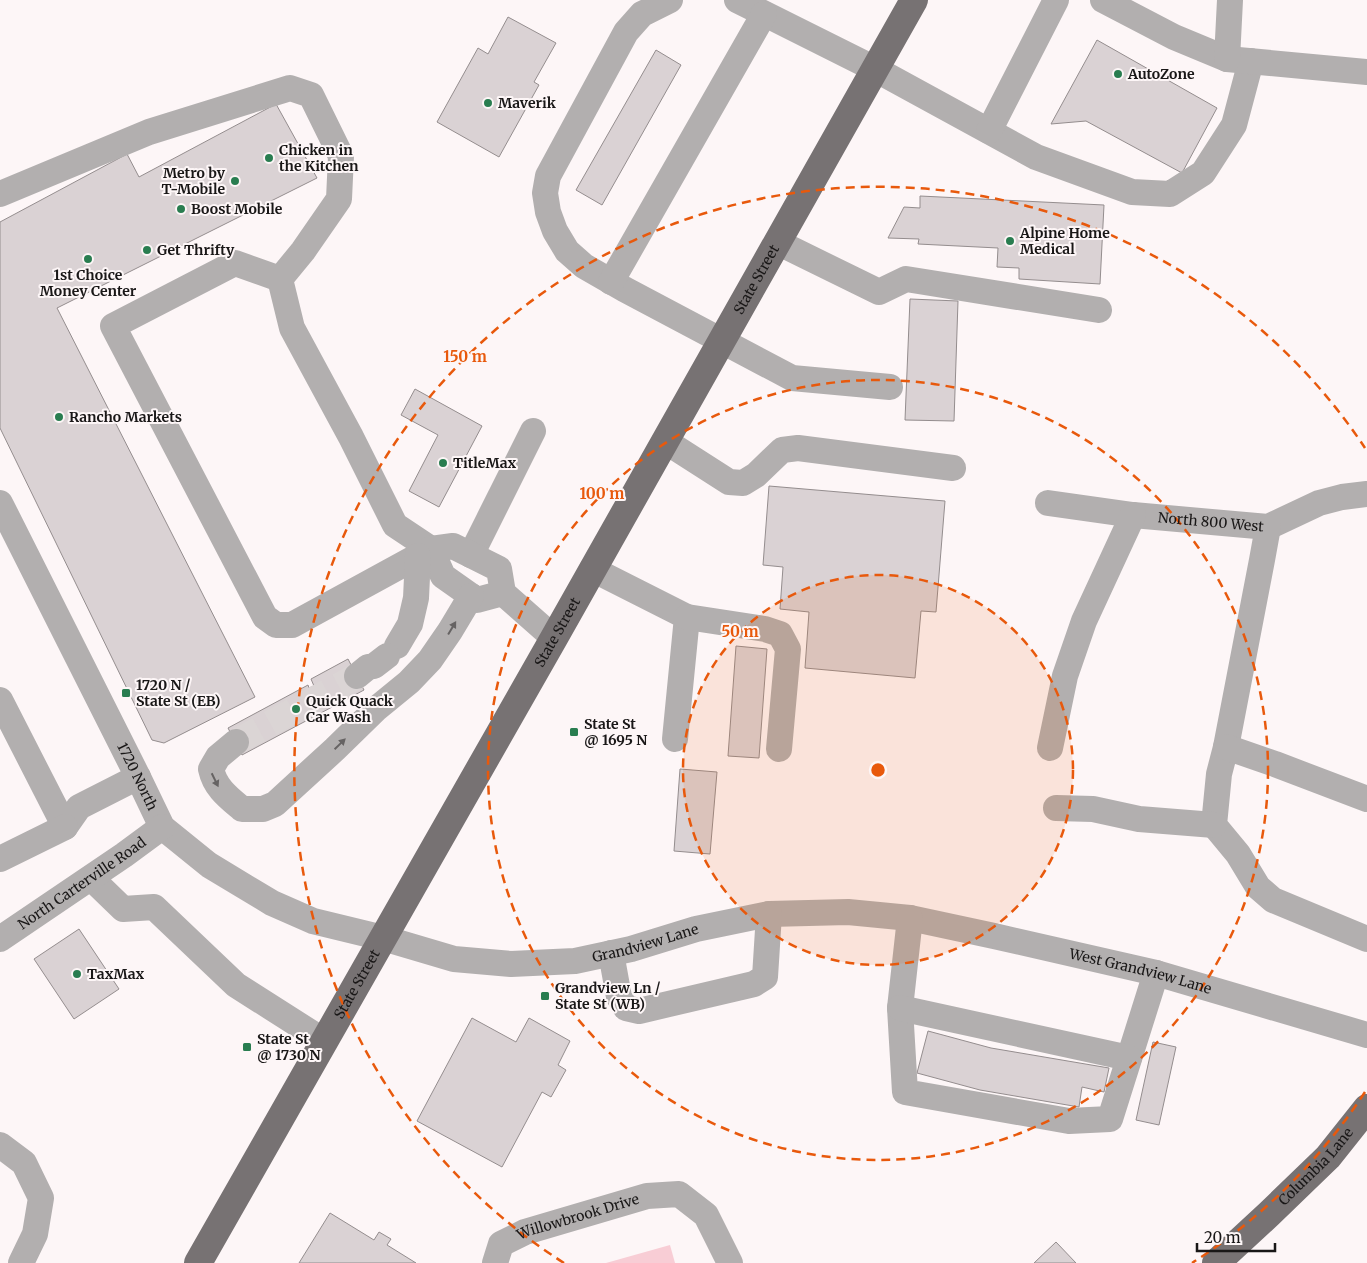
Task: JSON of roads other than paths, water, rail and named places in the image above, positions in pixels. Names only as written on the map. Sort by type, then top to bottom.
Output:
[{"type":"main road","name":"State Street","points":[[198,1263],[914,0]]},
{"type":"main road","name":"Columbia Lane","points":[[1216,1263],[1328,1156],[1367,1108]]},
{"type":"street","points":[[670,0],[642,14],[626,32],[548,176],[545,192],[548,212],[555,231],[567,251],[584,266],[610,282],[792,378],[890,387]]},
{"type":"street","points":[[736,0],[875,69],[1036,157],[1132,192],[1170,194],[1203,173],[1234,124],[1239,60],[1230,0]]},
{"type":"street","points":[[989,131],[1056,0]]},
{"type":"street","points":[[1103,0],[1174,37],[1239,60],[1367,72]]},
{"type":"street","points":[[610,282],[764,14]]},
{"type":"street","points":[[0,194],[148,132],[290,88],[311,94],[341,156],[339,199],[303,251],[280,279]]},
{"type":"street","points":[[777,242],[879,292],[906,279],[1099,310]]},
{"type":"street","points":[[280,279],[235,263],[112,326],[264,617],[276,625],[292,625],[425,553],[453,546],[499,569],[503,593],[554,638]]},
{"type":"street","points":[[280,279],[292,328],[396,524],[425,553],[444,576],[470,596],[477,600],[503,593]]},
{"type":"street","points":[[470,555],[534,430]]},
{"type":"street","points":[[665,441],[729,482],[743,483],[756,475],[782,450],[798,448],[953,468]]},
{"type":"street","name":"North 800 West","points":[[1048,503],[1134,515],[1268,527],[1319,503],[1342,497],[1367,494]]},
{"type":"street","name":"1720 North","points":[[0,503],[162,827],[210,865],[272,902],[324,924],[382,938]]},
{"type":"street","points":[[1050,748],[1064,676],[1084,621],[1134,515]]},
{"type":"street","points":[[1268,527],[1226,747],[1219,774],[1214,825],[1238,854],[1258,887],[1274,900],[1367,939]]},
{"type":"street","points":[[380,655],[410,624],[425,553]]},
{"type":"street","points":[[592,569],[686,617],[765,628],[780,634],[788,649],[779,749]]},
{"type":"street","points":[[236,742],[218,757],[211,769],[212,777],[222,792],[242,809],[263,809],[275,804],[376,709],[409,682],[430,660],[450,631],[470,596]]},
{"type":"street","points":[[675,739],[686,617]]},
{"type":"street","points":[[0,700],[65,827]]},
{"type":"street","points":[[1226,747],[1367,799]]},
{"type":"street","points":[[0,859],[65,827],[79,807],[138,777]]},
{"type":"street","points":[[1056,808],[1093,809],[1139,819],[1214,825]]},
{"type":"street","name":"North Carterville Road","points":[[0,939],[91,878],[162,827]]},
{"type":"street","points":[[91,878],[123,909],[154,907],[236,984],[324,1041]]},
{"type":"street","name":"Grandview Lane","points":[[382,938],[454,959],[511,964],[575,961],[631,949],[696,929],[769,914],[848,912],[910,918]]},
{"type":"street","points":[[611,953],[619,997],[626,1008],[639,1011],[754,984],[766,977],[769,914]]},
{"type":"street","points":[[910,918],[900,1008],[906,1092],[1069,1121],[1110,1119],[1156,973]]},
{"type":"street","name":"West Grandview Lane","points":[[910,918],[1156,973],[1367,1035]]},
{"type":"street","points":[[900,1008],[1130,1058]]},
{"type":"street","points":[[0,1146],[24,1163],[41,1198],[35,1234],[21,1263]]},
{"type":"street","name":"Willowbrook Drive","points":[[495,1263],[501,1244],[525,1232],[647,1196],[679,1194],[706,1215],[730,1263]]},
{"type":"tunnel","points":[[236,742],[357,676]]},
{"type":"place","name":"AutoZone","points":[[1118,74]]},
{"type":"place","name":"Maverik","points":[[488,103]]},
{"type":"place","name":"Chicken in the Kitchen","points":[[269,158]]},
{"type":"place","name":"Metro by T-Mobile","points":[[235,181]]},
{"type":"place","name":"Boost Mobile","points":[[181,209]]},
{"type":"place","name":"Alpine Home Medical","points":[[1010,241]]},
{"type":"place","name":"Get Thrifty","points":[[147,250]]},
{"type":"place","name":"1st Choice Money Center","points":[[88,259]]},
{"type":"place","name":"Rancho Markets","points":[[59,417]]},
{"type":"place","name":"TitleMax","points":[[443,463]]},
{"type":"place","name":"1720 N / State St (EB)","points":[[126,693]]},
{"type":"place","name":"Quick Quack Car Wash","points":[[296,709]]},
{"type":"place","name":"State St @ 1695 N","points":[[574,732]]},
{"type":"place","name":"TaxMax","points":[[77,974]]},
{"type":"place","name":"Grandview Ln / State St (WB)","points":[[545,996]]},
{"type":"place","name":"State St @ 1730 N","points":[[247,1047]]}]
